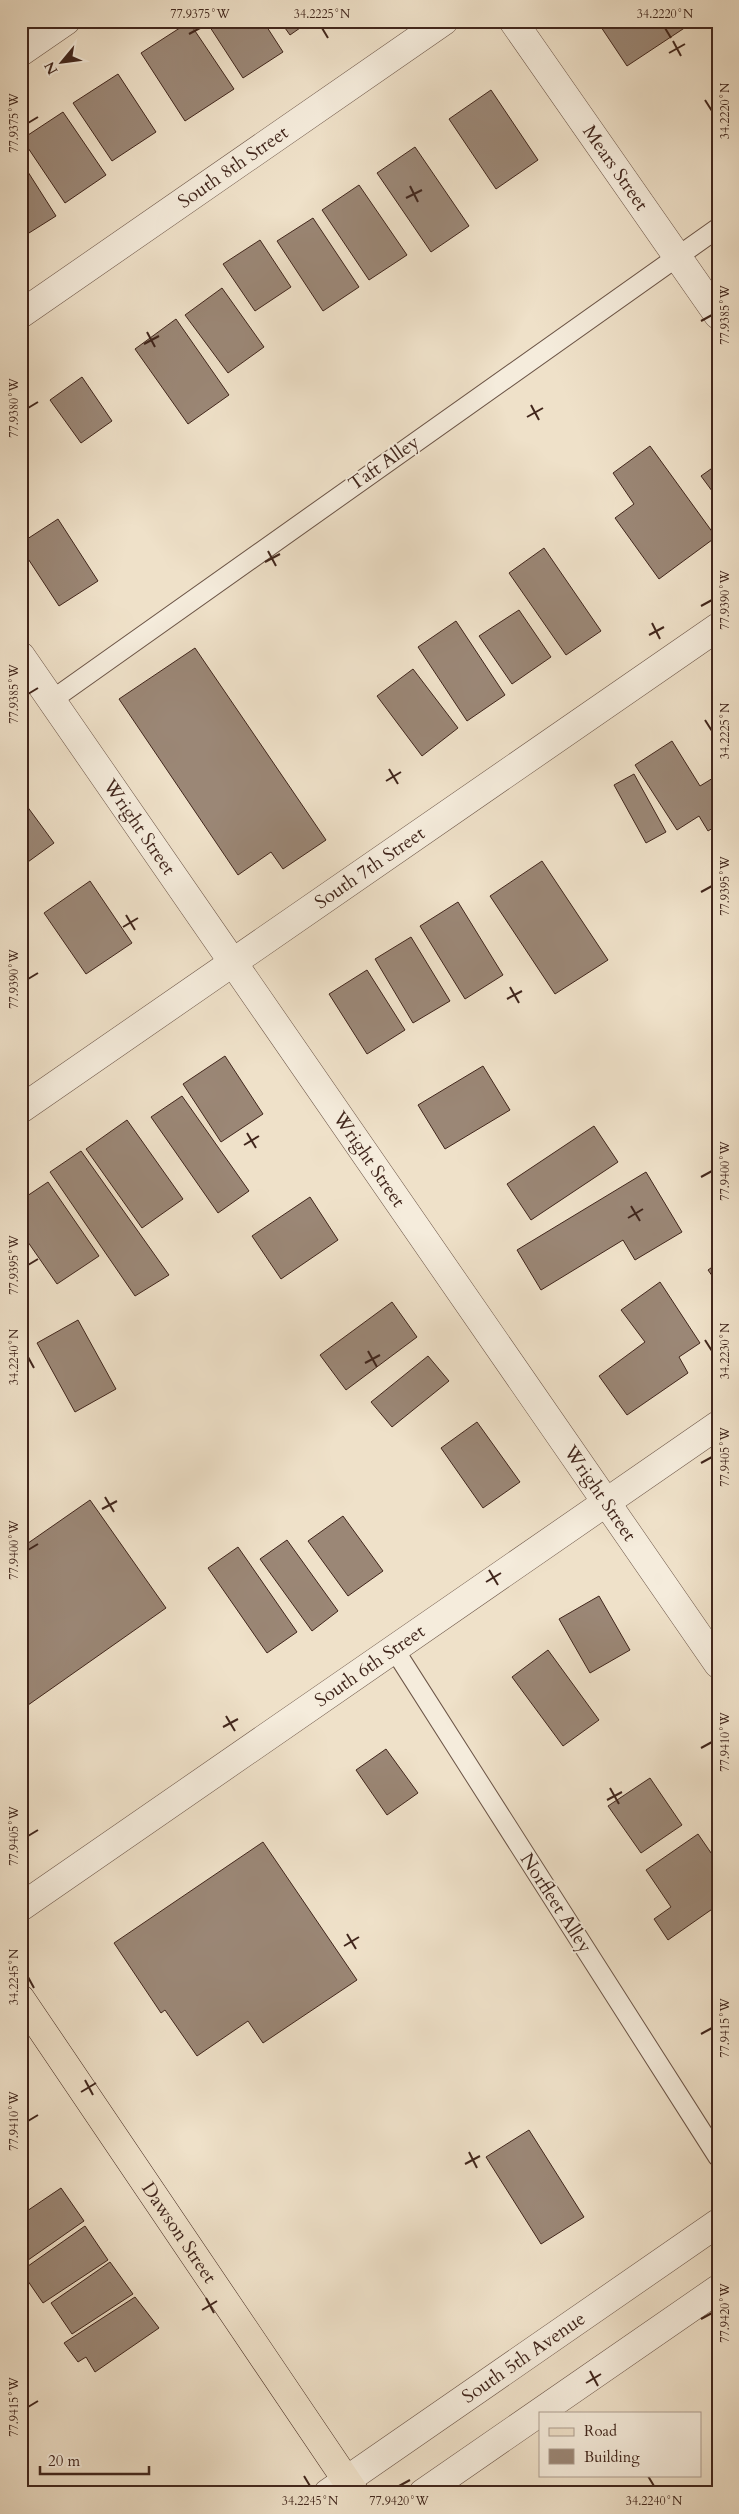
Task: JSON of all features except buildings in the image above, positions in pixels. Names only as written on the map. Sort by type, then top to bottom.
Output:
[{"type":"main road","name":"Dawson Street","points":[[21,1999],[135,2165],[343,2489]]},
{"type":"street","points":[[21,52],[66,21]]},
{"type":"street","name":"South 8th Street","points":[[21,314],[444,21]]},
{"type":"street","name":"Mears Street","points":[[513,21],[718,315]]},
{"type":"street","name":"South 7th Street","points":[[21,1109],[718,627]]},
{"type":"street","name":"Wright Street","points":[[21,656],[718,1664]]},
{"type":"street","name":"South 6th Street","points":[[21,1907],[718,1425]]},
{"type":"street","name":"South 5th Avenue","points":[[343,2489],[718,2223]]},
{"type":"street","points":[[540,2412],[718,2289]]},
{"type":"street","points":[[423,2493],[539,2413]]},
{"type":"lane","name":"Taft Alley","points":[[52,700],[718,228]]},
{"type":"lane","name":"Norfleet Alley","points":[[394,1649],[718,2157]]}]
